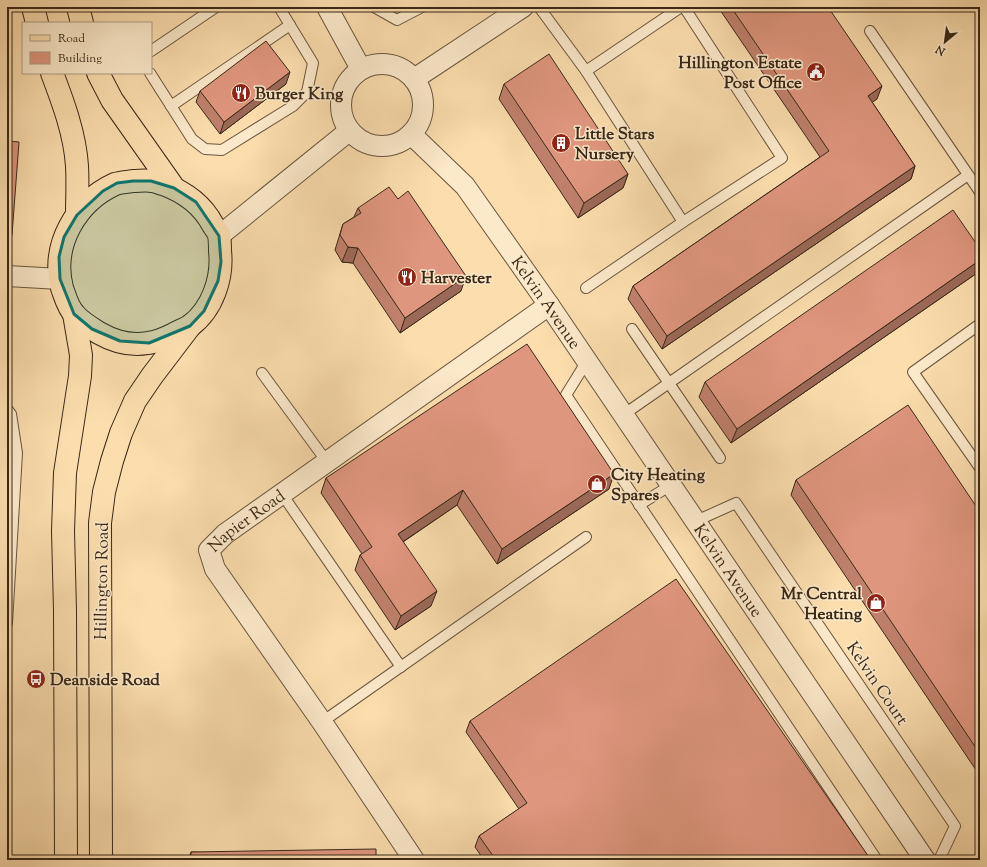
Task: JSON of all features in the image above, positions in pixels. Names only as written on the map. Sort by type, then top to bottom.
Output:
[{"type":"main road","points":[[34,7],[37,22]]},
{"type":"main road","points":[[78,7],[82,22]]},
{"type":"main road","points":[[52,74],[60,93],[77,165],[77,215]]},
{"type":"main road","points":[[99,74],[112,100],[174,188]]},
{"type":"main road","points":[[133,181],[152,181],[174,188],[196,202],[208,215],[219,236],[221,262],[218,281],[212,298],[204,311],[190,326],[167,338],[149,343],[134,344],[106,337],[92,329],[74,314],[64,296],[60,279],[59,257],[64,237],[77,215],[88,202],[117,183],[133,181]]},
{"type":"main road","name":"Hillington Road","points":[[66,860],[65,611],[63,531],[65,473],[80,376],[81,355],[74,314]]},
{"type":"main road","name":"Hillington Road","points":[[101,860],[100,531],[104,492],[121,433],[135,401],[190,326]]},
{"type":"street","points":[[326,7],[361,70]]},
{"type":"street","points":[[414,79],[523,7]]},
{"type":"street","points":[[374,64],[388,64],[398,67],[414,79],[420,89],[422,111],[419,123],[411,134],[402,141],[391,146],[368,144],[358,139],[349,131],[342,117],[341,102],[344,89],[351,78],[361,70],[374,64]]},
{"type":"street","points":[[219,236],[349,131]]},
{"type":"street","name":"Kelvin Avenue","points":[[411,134],[465,186],[549,305],[925,860]]},
{"type":"street","points":[[7,276],[60,279]]},
{"type":"street","name":"Napier Road","points":[[414,860],[322,722],[215,569],[209,550],[225,534],[549,305]]},
{"type":"lane","points":[[152,50],[216,7]]},
{"type":"lane","points":[[151,74],[192,139],[205,149],[222,150],[293,106],[307,92],[314,63],[278,7]]},
{"type":"lane","points":[[374,7],[397,20],[422,7]]},
{"type":"lane","points":[[539,7],[586,71],[683,222]]},
{"type":"lane","points":[[586,71],[682,7],[782,158],[683,222],[586,288]]},
{"type":"lane","points":[[171,106],[290,25]]},
{"type":"lane","points":[[870,31],[980,192]]},
{"type":"lane","points":[[623,415],[968,175]]},
{"type":"lane","points":[[980,324],[913,372],[980,468]]},
{"type":"lane","points":[[632,329],[720,458]]},
{"type":"lane","points":[[587,361],[566,395],[877,860]]},
{"type":"lane","points":[[262,373],[326,462]]},
{"type":"lane","points":[[7,408],[11,414],[18,453],[7,623]]},
{"type":"lane","points":[[639,504],[671,485]]},
{"type":"lane","points":[[282,494],[401,666]]},
{"type":"lane","name":"Kelvin Court","points":[[696,521],[736,503],[956,826],[939,860]]},
{"type":"lane","points":[[322,722],[586,537]]},
{"type":"highlighted area","points":[[133,181],[151,181],[174,188],[196,202],[219,236],[221,262],[218,281],[204,311],[190,326],[149,343],[120,341],[92,329],[74,314],[60,279],[59,257],[64,237],[77,215],[103,191],[117,183]]},
{"type":"building","points":[[731,7],[828,7],[882,86],[868,96],[915,166],[667,336],[633,286],[829,151]]},
{"type":"building","name":"Burger King","points":[[266,41],[290,72],[224,122],[200,91]]},
{"type":"building","name":"Little Stars Nursery","points":[[549,54],[628,174],[584,203],[504,84]]},
{"type":"building","points":[[7,141],[19,142],[12,235],[7,235]]},
{"type":"building","name":"Harvester","points":[[389,187],[398,199],[408,191],[466,276],[405,318],[358,248],[348,247],[340,235],[343,224],[361,213],[358,208]]},
{"type":"building","points":[[953,210],[980,249],[980,260],[737,429],[705,382]]},
{"type":"building","points":[[527,344],[614,474],[502,549],[463,490],[398,534],[437,591],[401,616],[360,555],[372,547],[326,478]]},
{"type":"building","points":[[908,405],[980,512],[980,754],[796,480]]},
{"type":"building","points":[[676,579],[871,860],[496,860],[479,836],[527,803],[470,721]]},
{"type":"building","points":[[376,849],[376,860],[191,860],[191,852]]},
{"type":"place","name":"Hillington Estate Post Office","points":[[816,72]]},
{"type":"place","name":"Burger King","points":[[241,93]]},
{"type":"place","name":"Little Stars Nursery","points":[[561,143]]},
{"type":"place","name":"Harvester","points":[[407,277]]},
{"type":"place","name":"City Heating Spares","points":[[597,484]]},
{"type":"place","name":"Mr Central Heating","points":[[876,603]]},
{"type":"place","name":"Deanside Road","points":[[36,679]]}]
